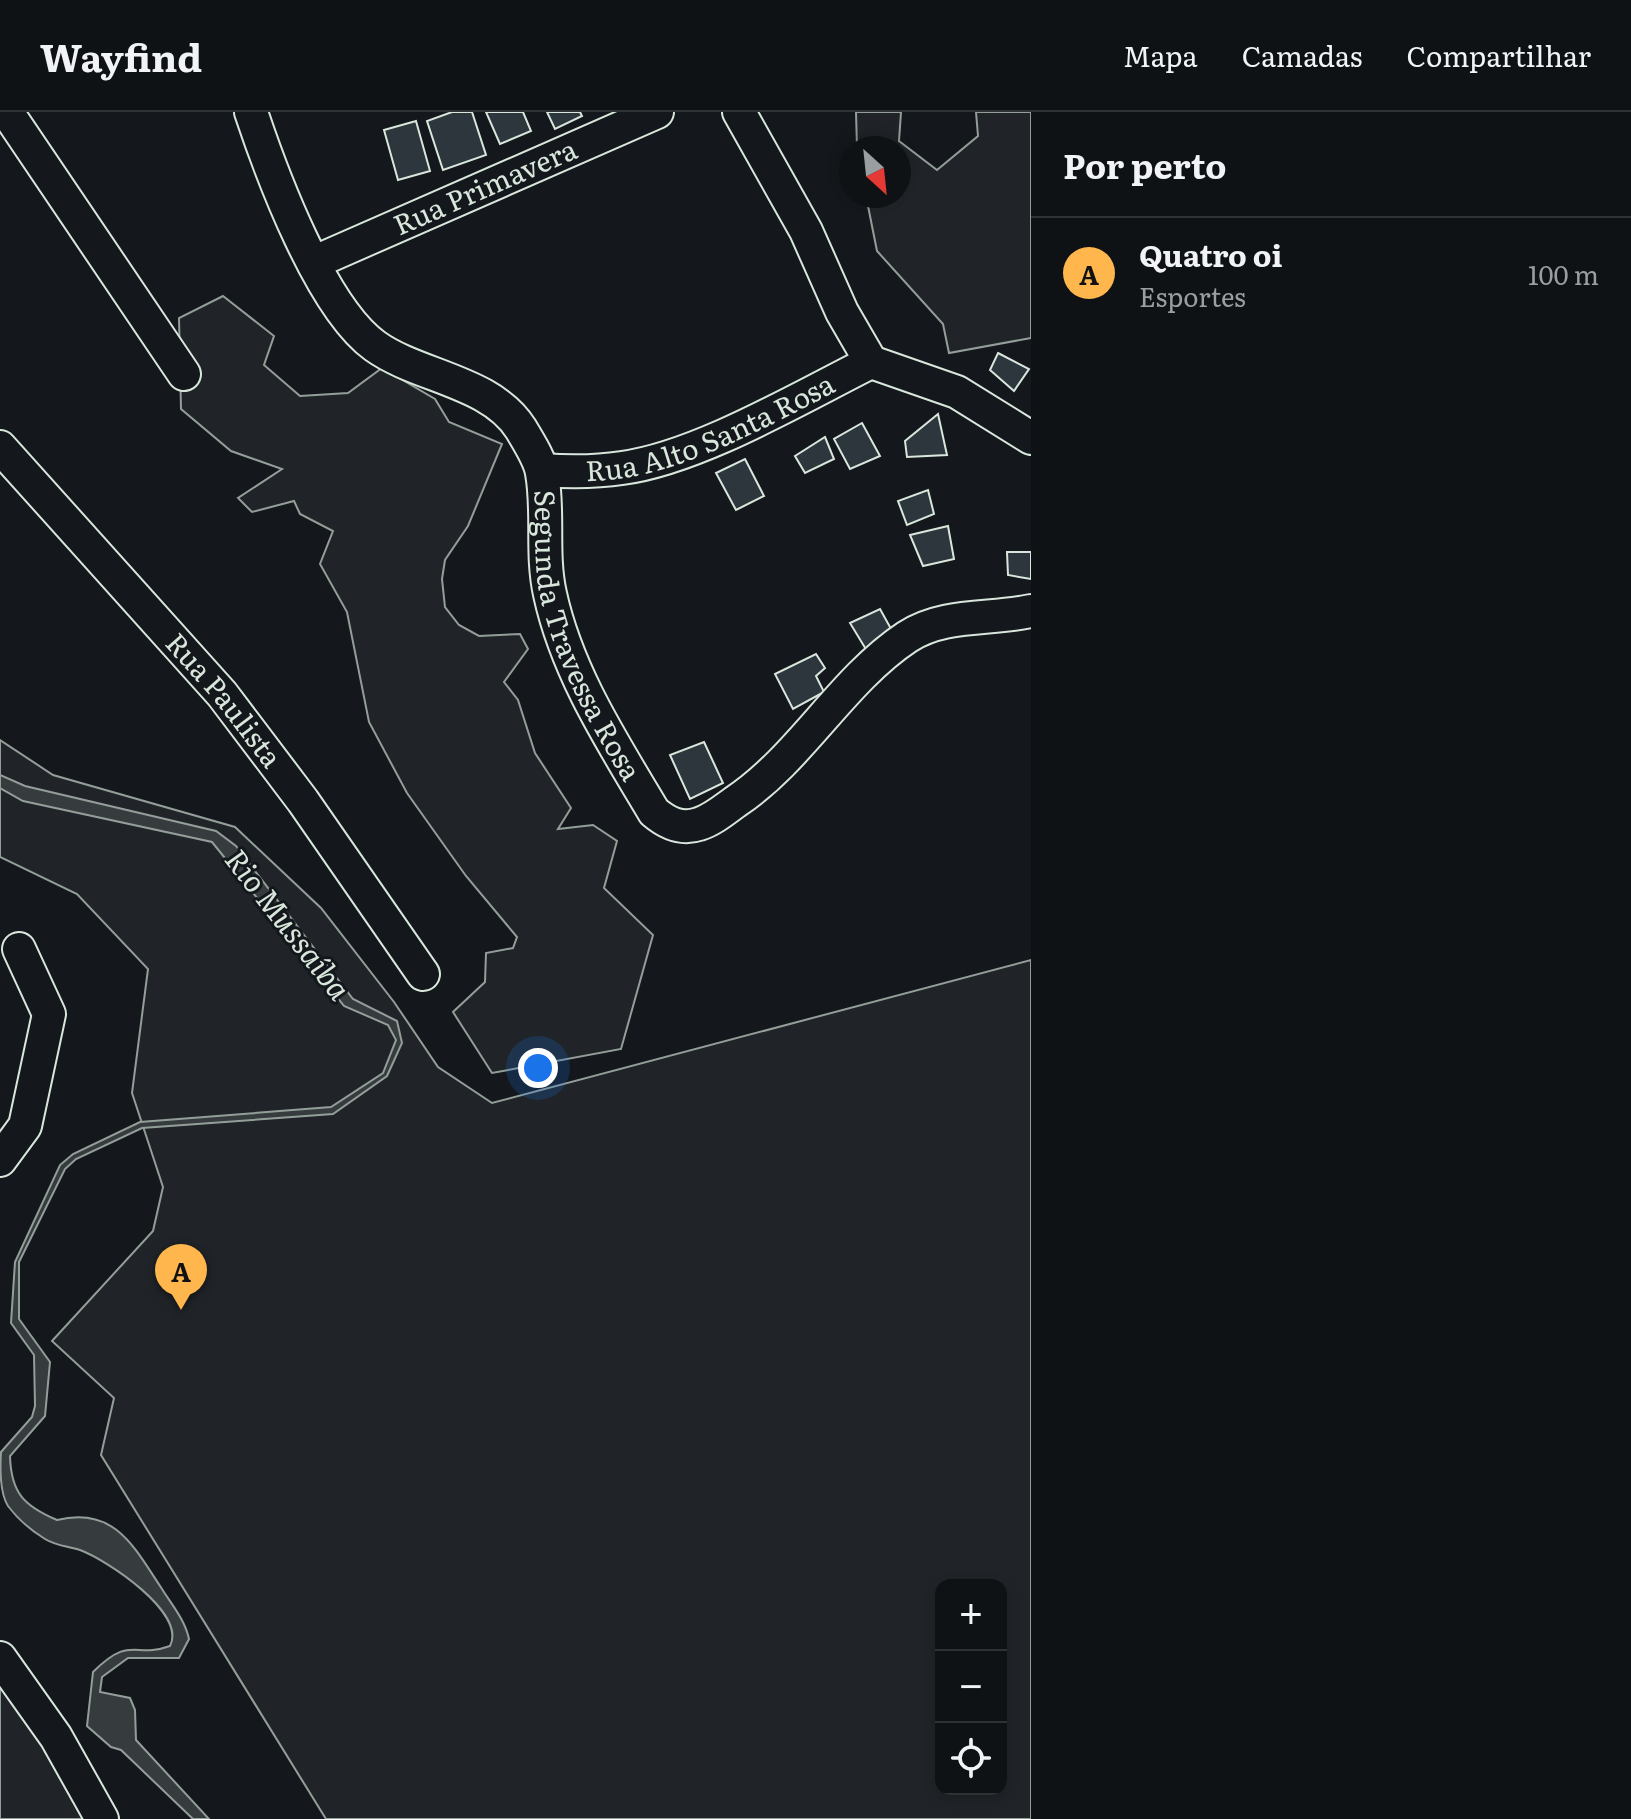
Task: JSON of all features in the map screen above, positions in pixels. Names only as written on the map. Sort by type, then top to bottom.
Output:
[{"type":"street","points":[[7,112],[184,374]]},
{"type":"street","points":[[251,112],[315,262],[346,318],[375,346],[504,410],[520,427],[542,470]]},
{"type":"street","name":"Rua Primavera","points":[[315,262],[657,112]]},
{"type":"street","points":[[739,112],[806,231],[842,312],[871,362],[957,392],[1031,438]]},
{"type":"street","name":"Rua Alto Santa Rosa","points":[[542,470],[625,468],[683,451],[754,421],[871,362]]},
{"type":"street","name":"Rua Paulista","points":[[0,447],[222,694],[303,801],[423,974]]},
{"type":"street","name":"Segunda Travessa Rosa","points":[[542,470],[543,540],[549,592],[563,642],[589,700],[643,793],[665,822],[678,826],[698,825],[757,786],[861,679],[907,638],[951,620],[1031,611]]},
{"type":"street","points":[[0,1160],[25,1126],[49,1014],[19,949]]},
{"type":"street","points":[[0,1658],[56,1737],[102,1819]]},
{"type":"shaded area","points":[[856,112],[901,112],[899,136],[857,136]]},
{"type":"shaded area","points":[[976,112],[1031,112],[1031,338],[949,353],[943,324],[877,251],[868,208],[911,208],[911,150],[937,170],[978,136]]},
{"type":"shaded area","points":[[223,296],[274,336],[264,365],[300,396],[348,393],[382,368],[435,399],[449,422],[502,444],[468,526],[445,560],[442,579],[445,607],[459,625],[479,636],[520,634],[528,649],[504,682],[518,700],[535,753],[571,808],[558,829],[593,825],[617,841],[604,888],[653,935],[621,1049],[492,1073],[453,1012],[485,982],[486,953],[513,948],[517,937],[466,876],[407,793],[369,722],[347,612],[320,564],[333,531],[300,514],[294,501],[252,512],[238,498],[282,469],[231,451],[181,409],[179,318]]},
{"type":"shaded area","points":[[0,740],[53,775],[235,827],[321,908],[394,1002],[438,1067],[492,1103],[1031,960],[1031,1819],[326,1819],[101,1455],[114,1398],[52,1341],[153,1231],[163,1187],[132,1093],[148,969],[77,894],[0,857]]},
{"type":"shaded area","points":[[0,1659],[93,1819],[0,1819]]},
{"type":"water","name":"Rio Mussaíba","points":[[0,775],[25,786],[216,831],[236,846],[353,999],[397,1021],[402,1043],[387,1076],[333,1114],[142,1128],[76,1159],[65,1169],[19,1262],[19,1319],[50,1362],[45,1416],[10,1456],[13,1480],[22,1497],[46,1515],[57,1520],[77,1517],[94,1519],[121,1534],[142,1559],[181,1619],[189,1639],[179,1658],[128,1658],[102,1677],[100,1692],[130,1698],[135,1710],[136,1740],[209,1819],[193,1819],[121,1750],[111,1747],[87,1726],[93,1672],[116,1654],[170,1646],[172,1633],[167,1618],[142,1589],[125,1576],[80,1550],[45,1539],[20,1520],[5,1501],[1,1452],[32,1417],[35,1406],[34,1355],[11,1323],[15,1262],[60,1165],[73,1154],[140,1122],[331,1107],[383,1073],[396,1040],[388,1025],[344,1006],[212,842],[23,801],[0,788]]},
{"type":"building","points":[[452,112],[472,112],[486,155],[443,170],[427,121]]},
{"type":"building","points":[[486,112],[523,112],[531,131],[500,144]]},
{"type":"building","points":[[547,112],[580,112],[582,116],[555,129]]},
{"type":"building","points":[[416,121],[430,171],[398,180],[384,130]]},
{"type":"building","points":[[998,353],[1029,369],[1014,391],[990,370]]},
{"type":"building","points":[[938,414],[947,455],[907,457],[905,441]]},
{"type":"building","points":[[862,423],[880,456],[850,469],[834,439]]},
{"type":"building","points":[[825,437],[834,459],[805,473],[795,456]]},
{"type":"building","points":[[745,459],[764,496],[736,510],[716,473]]},
{"type":"building","points":[[928,490],[934,514],[907,525],[898,501]]},
{"type":"building","points":[[948,526],[954,559],[923,566],[910,535]]},
{"type":"building","points":[[1007,552],[1031,552],[1031,579],[1008,575]]},
{"type":"building","points":[[880,609],[895,636],[867,651],[850,623]]},
{"type":"building","points":[[816,654],[825,668],[816,676],[824,692],[793,709],[775,674]]},
{"type":"building","points":[[704,742],[723,783],[690,799],[670,755]]},
{"type":"place","name":"Quatro oi","points":[[181,1310]]}]
